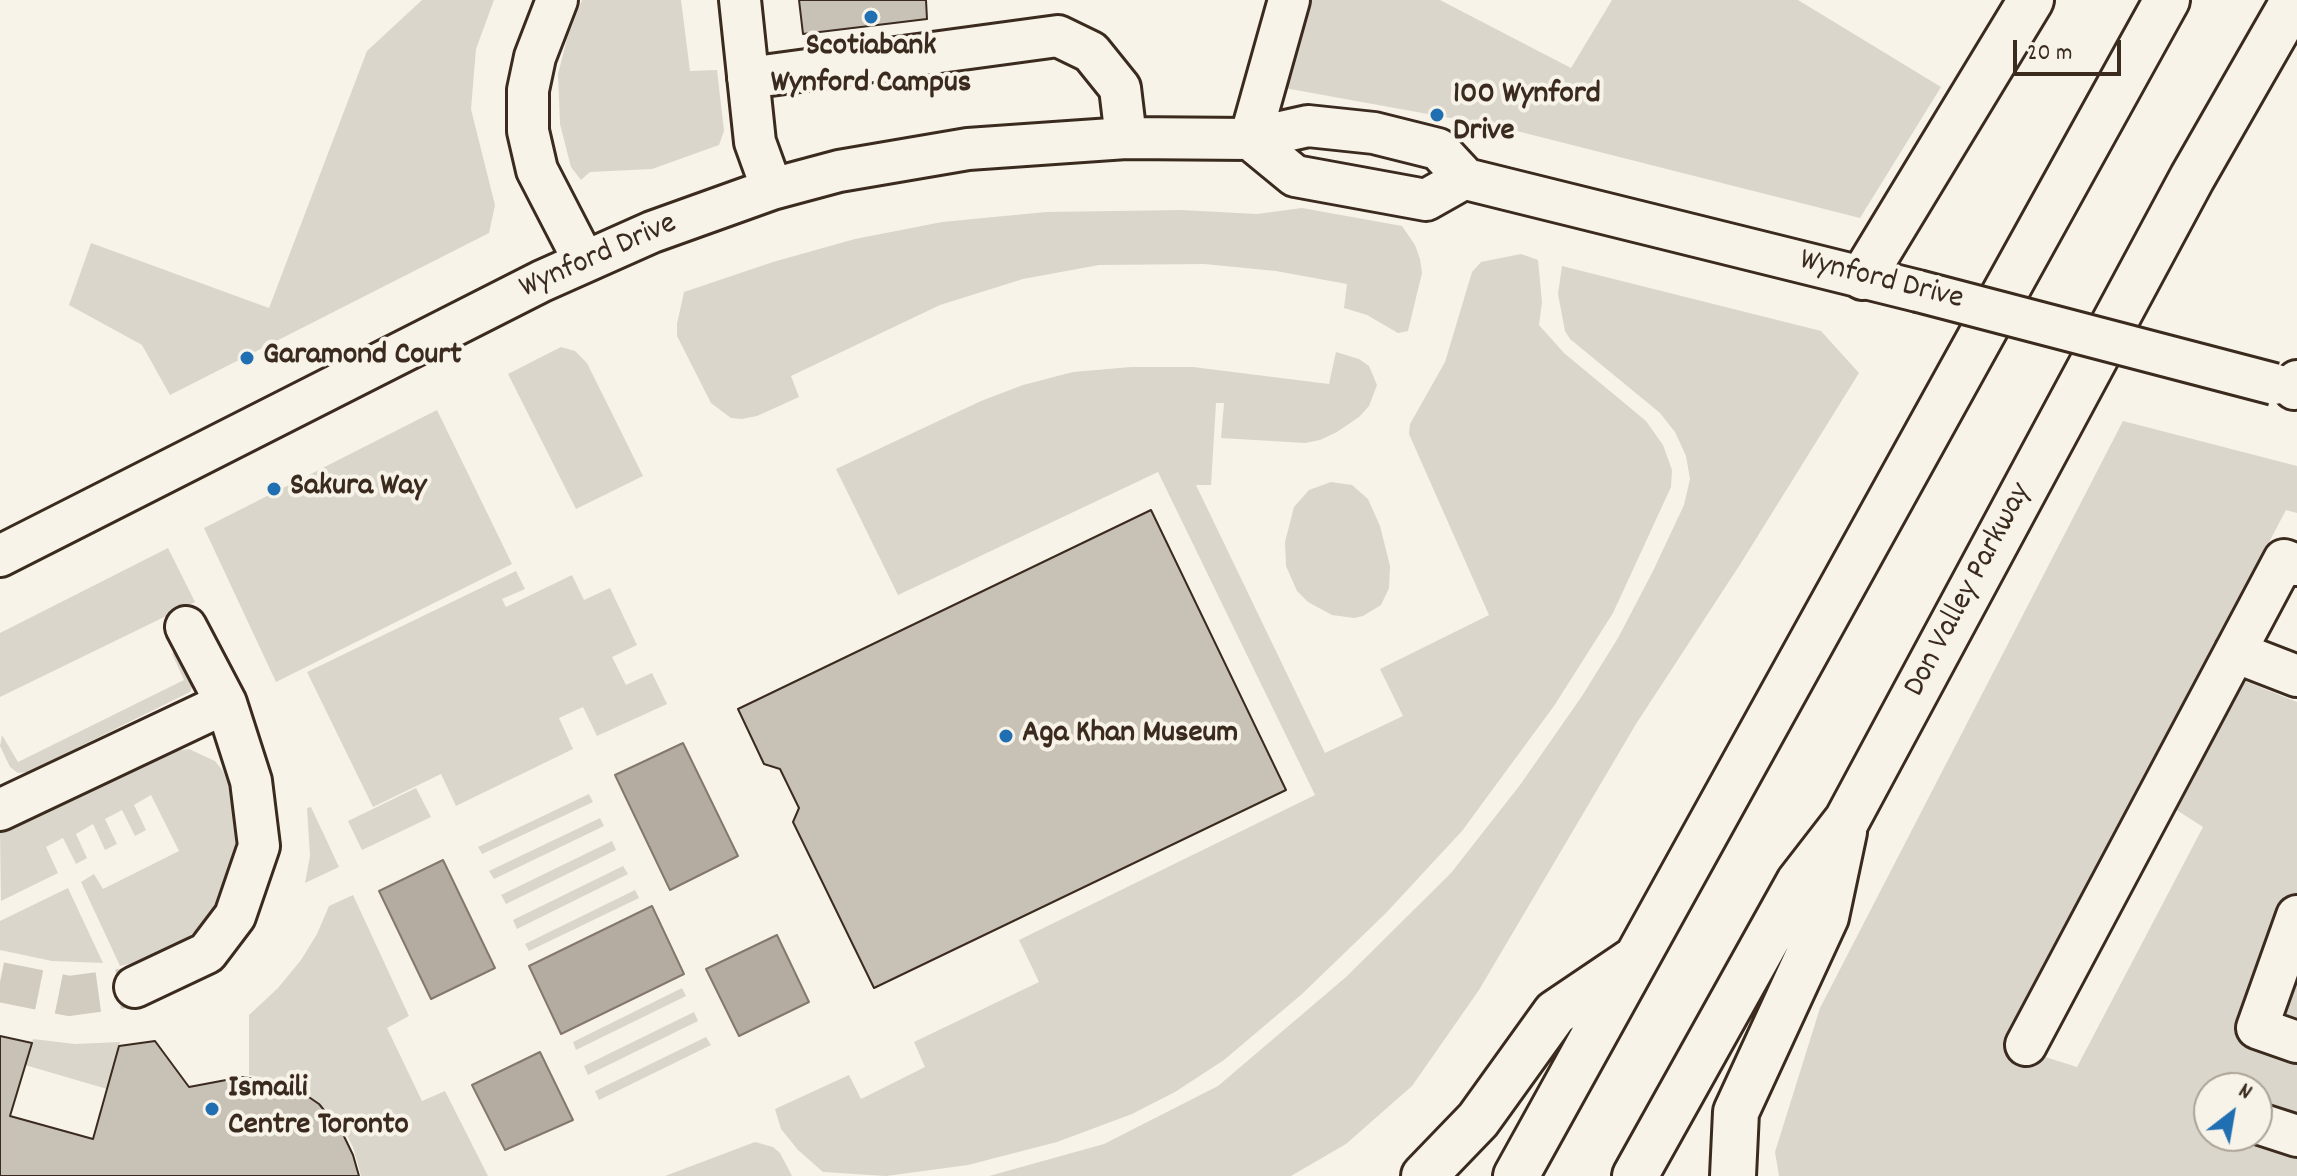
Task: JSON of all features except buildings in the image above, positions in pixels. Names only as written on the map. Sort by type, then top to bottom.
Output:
[{"type":"highway","points":[[1863,277],[2031,0]]},
{"type":"highway","points":[[1516,1176],[2167,0]]},
{"type":"highway","name":"Don Valley Parkway","points":[[1635,1176],[1799,882],[1847,820],[2192,178],[2294,0]]},
{"type":"highway","points":[[1733,1176],[1736,1112],[1826,917],[1847,820]]},
{"type":"highway","points":[[1424,1176],[1478,1120],[1555,1013],[1637,958]]},
{"type":"street","points":[[557,0],[531,74],[528,131],[537,170],[584,261]]},
{"type":"street","points":[[740,0],[755,142],[772,189]]},
{"type":"street","points":[[1289,0],[1250,139],[1295,176],[1426,200],[1465,178]]},
{"type":"street","points":[[748,78],[1058,36],[1091,52],[1120,88],[1126,138]]},
{"type":"street","name":"Wynford Drive","points":[[0,556],[584,261],[667,226],[772,189],[839,171],[968,149],[1126,138],[1250,139],[1308,126],[1374,133],[1438,149],[1465,178],[2290,386]]},
{"type":"street","points":[[2026,1045],[2284,560],[2297,565]]},
{"type":"street","points":[[135,987],[207,953],[235,916],[259,846],[251,781],[226,703],[186,627]]},
{"type":"street","points":[[2235,652],[2297,676]]},
{"type":"street","points":[[0,810],[226,703]]},
{"type":"street","points":[[2297,916],[2257,1028],[2297,1042]]},
{"type":"street","points":[[2273,1128],[2297,1136]]},
{"type":"shaded area","points":[[422,0],[494,0],[476,49],[471,109],[495,205],[489,233],[170,395],[142,345],[69,305],[91,243],[269,308],[367,51]]},
{"type":"shaded area","points":[[582,0],[681,0],[690,71],[717,70],[724,131],[719,145],[652,169],[590,172],[581,180],[571,167],[560,124],[558,74]]},
{"type":"shaded area","points":[[1306,0],[1440,0],[1571,68],[1612,0],[1798,0],[1941,87],[1860,218],[1505,128],[1279,87]]},
{"type":"shaded area","points":[[1302,208],[1402,226],[1415,245],[1422,273],[1408,331],[1398,333],[1367,315],[1344,308],[1347,284],[1276,271],[1204,264],[1099,265],[1023,279],[940,305],[791,376],[799,397],[757,416],[742,419],[731,418],[711,403],[677,336],[684,292],[855,239],[942,222],[1046,212],[1181,210],[1257,214]]},
{"type":"shaded area","points":[[1521,254],[1538,260],[1542,302],[1539,325],[1564,353],[1646,421],[1663,445],[1672,470],[1671,487],[1613,613],[1554,706],[1462,831],[1386,913],[1302,994],[1224,1060],[1175,1092],[1132,1114],[1057,1142],[968,1165],[886,1176],[823,1172],[798,1150],[781,1129],[775,1109],[849,1075],[861,1099],[925,1067],[914,1042],[1039,982],[1019,940],[1315,795],[1158,472],[898,595],[836,469],[981,401],[1023,385],[1073,372],[1131,367],[1193,367],[1329,384],[1336,352],[1359,359],[1369,366],[1377,385],[1369,406],[1359,417],[1320,440],[1305,443],[1221,438],[1224,403],[1216,403],[1211,485],[1196,485],[1325,753],[1403,716],[1380,669],[1489,615],[1409,434],[1410,424],[1445,362],[1472,272],[1481,262]]},
{"type":"shaded area","points":[[1562,266],[1821,331],[1859,373],[1636,724],[1479,990],[1412,1086],[1346,1144],[1291,1176],[989,1176],[1104,1144],[1218,1086],[1346,977],[1451,873],[1520,785],[1582,696],[1618,638],[1653,571],[1684,505],[1690,479],[1686,456],[1675,432],[1660,413],[1570,339],[1565,331],[1558,294]]},
{"type":"shaded area","points":[[561,347],[575,351],[587,363],[643,476],[576,509],[508,374]]},
{"type":"shaded area","points":[[437,410],[512,564],[276,682],[204,528]]},
{"type":"shaded area","points":[[2123,421],[2297,466],[2297,513],[2286,510],[2004,1044],[2077,1067],[2203,827],[2175,809],[2245,681],[2297,702],[2297,1176],[1779,1176],[1775,1152],[1820,1008]]},
{"type":"shaded area","points":[[1331,482],[1352,485],[1368,499],[1380,526],[1390,566],[1389,588],[1381,605],[1354,618],[1332,615],[1308,602],[1297,591],[1286,566],[1285,542],[1294,507],[1309,490]]},
{"type":"shaded area","points":[[168,548],[195,602],[0,697],[0,633]]},
{"type":"shaded area","points":[[516,571],[525,589],[502,599],[506,607],[572,575],[584,600],[610,588],[637,645],[612,657],[626,685],[652,673],[667,704],[597,736],[583,707],[559,718],[573,749],[456,806],[441,774],[373,807],[307,672]]},
{"type":"shaded area","points":[[172,653],[182,657],[194,682],[190,692],[28,772],[18,773],[10,767],[0,746],[2,735],[18,762],[184,680]]},
{"type":"shaded area","points":[[683,743],[738,856],[670,890],[615,775]]},
{"type":"shaded area","points":[[189,749],[215,761],[223,771],[235,814],[236,860],[229,887],[216,908],[190,936],[143,961],[120,966],[81,882],[94,874],[103,889],[179,851],[151,795],[134,805],[146,830],[135,836],[122,810],[105,819],[117,844],[105,850],[93,824],[76,834],[87,858],[76,864],[63,838],[46,847],[58,873],[1,901],[0,832],[162,753]]},
{"type":"shaded area","points":[[416,788],[431,817],[362,850],[348,821]]},
{"type":"shaded area","points":[[589,794],[593,802],[482,854],[478,847]]},
{"type":"shaded area","points":[[311,807],[339,867],[305,883],[310,856],[307,808]]},
{"type":"shaded area","points":[[600,818],[604,826],[494,879],[489,871]]},
{"type":"shaded area","points":[[612,841],[616,850],[506,904],[501,895]]},
{"type":"shaded area","points":[[443,860],[495,968],[431,999],[379,891]]},
{"type":"shaded area","points":[[623,866],[628,874],[517,929],[513,920]]},
{"type":"shaded area","points":[[68,888],[103,963],[52,961],[0,950],[0,921]]},
{"type":"shaded area","points":[[635,890],[639,898],[529,951],[525,944]]},
{"type":"shaded area","points":[[353,895],[409,1016],[387,1028],[422,1101],[445,1091],[488,1176],[361,1176],[353,1147],[343,1128],[326,1109],[283,1082],[249,1075],[249,1015],[278,988],[301,960],[329,906]]},
{"type":"shaded area","points":[[652,906],[684,974],[561,1034],[529,966]]},
{"type":"shaded area","points":[[777,935],[809,1002],[739,1036],[706,969]]},
{"type":"shaded area","points":[[682,988],[686,996],[576,1050],[573,1042]]},
{"type":"shaded area","points":[[694,1012],[698,1021],[588,1075],[584,1066]]},
{"type":"shaded area","points":[[706,1037],[711,1045],[599,1100],[595,1091]]},
{"type":"shaded area","points":[[33,1039],[75,1044],[120,1042],[107,1089],[25,1065]]},
{"type":"shaded area","points":[[540,1052],[573,1120],[505,1150],[472,1085]]},
{"type":"shaded area","points":[[755,1142],[773,1147],[780,1153],[792,1176],[665,1176]]},
{"type":"tunnel","points":[[0,982],[69,996],[135,987]]},
{"type":"place","name":"Scotiabank Wynford Campus","points":[[871,17]]},
{"type":"place","name":"100 Wynford Drive","points":[[1437,115]]},
{"type":"place","name":"Garamond Court","points":[[247,358]]},
{"type":"place","name":"Sakura Way","points":[[274,489]]},
{"type":"place","name":"Aga Khan Museum","points":[[1006,736]]},
{"type":"place","name":"Ismaili Centre Toronto","points":[[212,1109]]}]
